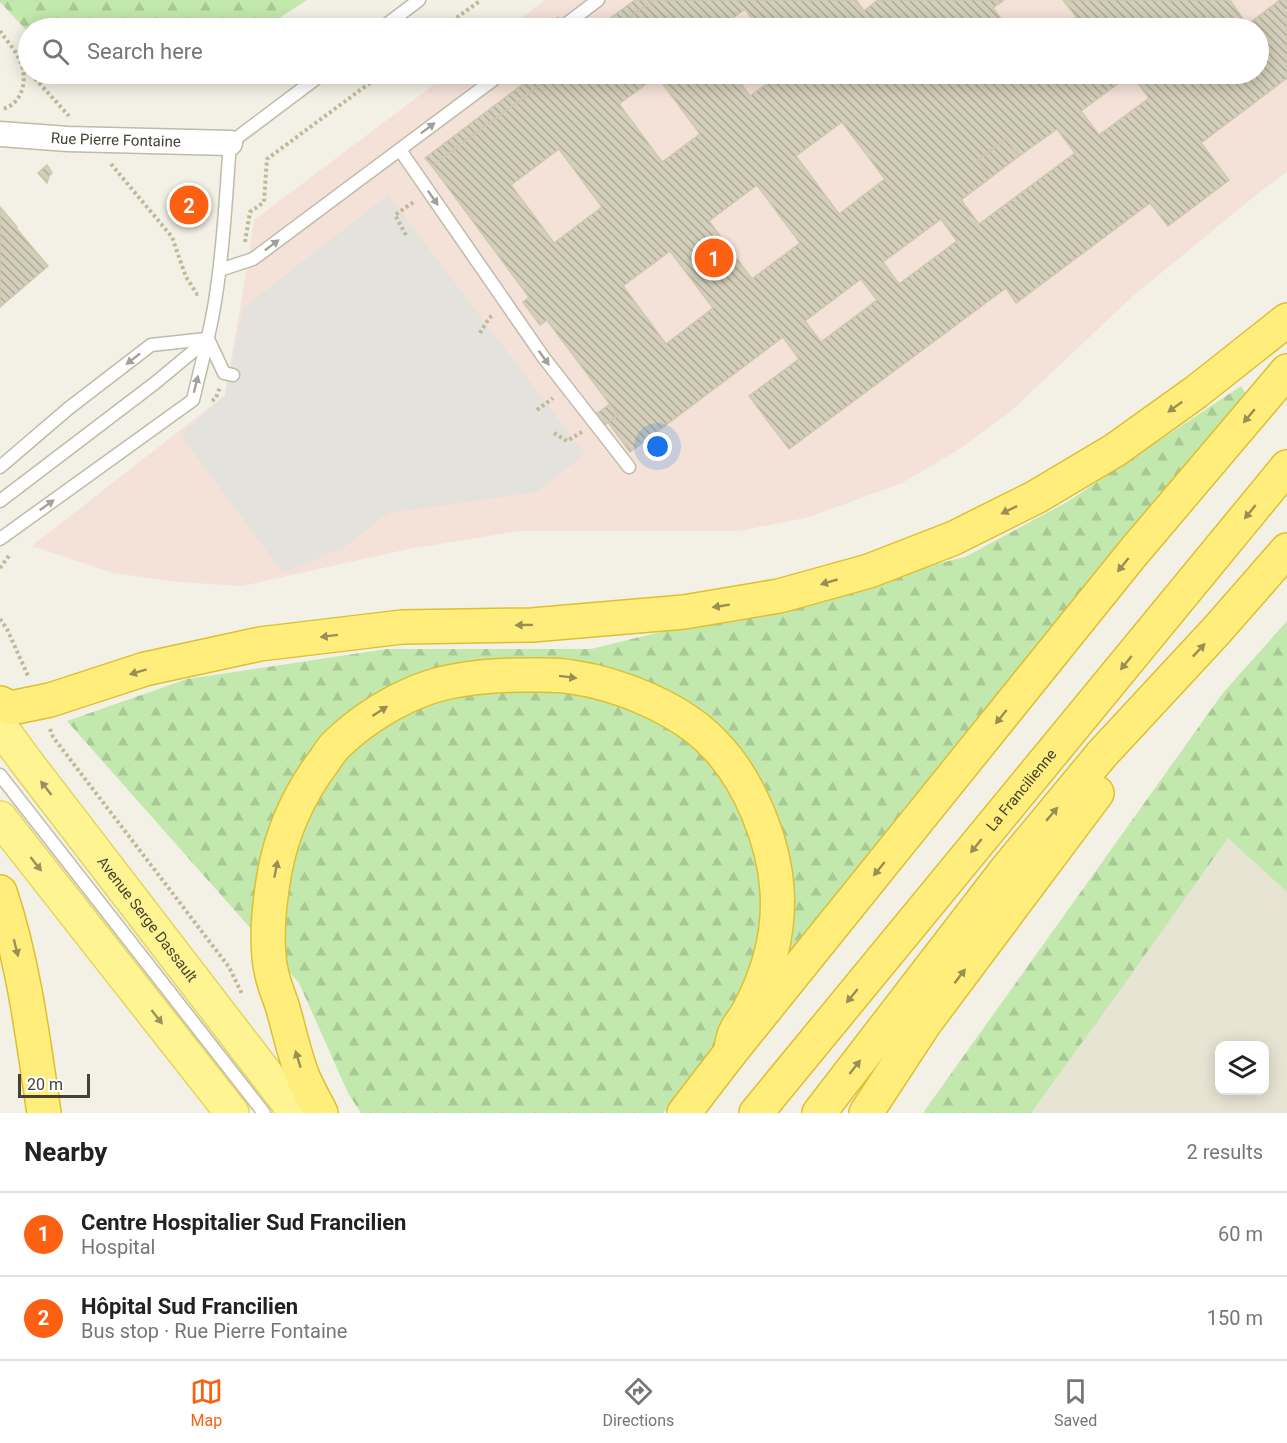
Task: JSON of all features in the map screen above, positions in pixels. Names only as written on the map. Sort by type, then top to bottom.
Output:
[{"type":"highway","points":[[0,703],[11,708],[50,700],[145,669],[261,645],[402,627],[532,625],[684,612],[779,596],[869,571],[954,538],[1036,497],[1115,450],[1196,392],[1287,320]]},
{"type":"highway","points":[[684,1113],[1132,554],[1287,371]]},
{"type":"highway","name":"La Francilienne","points":[[756,1113],[1287,467]]},
{"type":"highway","points":[[819,1113],[1006,870],[1102,754],[1217,630],[1287,550]]},
{"type":"highway","points":[[321,1113],[303,1076],[273,981],[268,955],[271,896],[277,860],[288,823],[310,779],[336,744],[382,709],[430,687],[474,677],[570,676],[613,687],[662,706],[680,717],[713,742],[730,762],[753,800],[765,836],[777,889],[777,912],[775,935],[767,968],[748,1012],[735,1032],[730,1053]]},
{"type":"highway","points":[[866,1113],[925,1023],[1102,785],[1102,754]]},
{"type":"highway","points":[[0,892],[24,982],[44,1113]]},
{"type":"highway","points":[[885,1113],[927,1047],[925,1023]]},
{"type":"main road","name":"Avenue Serge Dassault","points":[[0,726],[296,1113]]},
{"type":"main road","points":[[0,818],[231,1113]]},
{"type":"street","name":"Rue Pierre Fontaine","points":[[0,134],[90,140],[230,143]]},
{"type":"lane","points":[[395,18],[419,0]]},
{"type":"lane","points":[[574,18],[598,0]]},
{"type":"lane","points":[[0,539],[193,400],[208,339],[220,270],[230,143],[309,84]]},
{"type":"lane","points":[[220,270],[253,259],[488,84]]},
{"type":"lane","points":[[400,150],[544,358],[629,468]]},
{"type":"lane","points":[[208,339],[224,373],[233,375]]},
{"type":"lane","points":[[0,467],[69,408],[151,345],[208,339]]},
{"type":"lane","points":[[0,501],[146,390],[208,339]]},
{"type":"lane","points":[[0,775],[264,1113]]},
{"type":"path","points":[[456,18],[481,0]]},
{"type":"path","points":[[0,31],[18,58]]},
{"type":"path","points":[[0,109],[13,104],[21,94],[23,84]]},
{"type":"path","points":[[41,84],[172,237],[186,277],[196,294],[216,296]]},
{"type":"path","points":[[248,260],[244,245],[250,212],[264,202],[267,159],[368,84]]},
{"type":"path","points":[[0,619],[7,629],[40,702],[53,737],[229,967],[250,1007],[258,1009],[282,1005]]},
{"type":"shaded area","points":[[545,0],[1287,0],[1287,172],[1133,296],[1010,412],[958,450],[902,483],[809,517],[739,531],[519,531],[408,549],[242,586],[179,582],[113,573],[32,546],[225,395],[254,220],[435,84],[1269,84],[1269,18],[521,18]]},
{"type":"shaded area","points":[[388,195],[585,454],[536,492],[388,513],[343,548],[283,573],[181,435],[225,395],[243,308]]},
{"type":"shaded area","points":[[1287,621],[1287,1113],[923,1113],[1223,693]]},
{"type":"green space","points":[[0,0],[307,0],[279,18],[18,18],[18,21]]},
{"type":"green space","points":[[1241,386],[1247,396],[779,967],[663,1113],[361,1113],[348,1093],[299,983],[67,721],[187,679],[387,649],[591,649],[965,557],[1067,502]]},
{"type":"green space","points":[[1287,621],[1287,892],[1228,838],[1031,1113],[923,1113],[1223,693]]},
{"type":"building","points":[[635,0],[653,0],[629,18],[611,18]]},
{"type":"building","points":[[653,0],[856,0],[864,11],[878,0],[1004,0],[993,8],[1000,18],[752,18],[745,9],[733,18],[629,18]]},
{"type":"building","points":[[1063,0],[1230,0],[1242,18],[1210,18],[1208,16],[1205,18],[1077,18]]},
{"type":"building","points":[[1280,0],[1287,0],[1287,78],[1201,143],[1229,180],[1168,226],[1150,203],[1016,303],[1006,288],[789,449],[749,396],[799,359],[783,337],[630,452],[608,422],[618,415],[547,320],[540,325],[523,302],[529,297],[432,166],[539,84],[646,84],[619,104],[662,162],[700,134],[663,84],[741,84],[750,96],[766,84],[1117,84],[1081,111],[1099,135],[1149,98],[1138,84],[1269,84],[1269,18],[1256,18]],"holes":[[[842,122],[885,179],[839,214],[796,156]],[[1057,129],[1075,153],[979,224],[961,200],[990,178],[978,160],[1006,139],[1019,156]],[[559,149],[602,207],[554,243],[511,185]],[[757,185],[800,243],[752,279],[709,221]],[[941,219],[957,241],[899,284],[883,262]],[[670,251],[713,308],[666,344],[623,286]],[[861,279],[877,300],[821,342],[805,321]]]},
{"type":"building","points":[[523,84],[540,85],[432,166],[425,158]]},
{"type":"building","points":[[1006,139],[1019,156],[990,178],[978,160]]},
{"type":"building","points":[[47,165],[52,173],[47,183],[38,173]]},
{"type":"building","points":[[0,207],[48,266],[0,307]]},
{"type":"building","points":[[610,404],[618,415],[599,429],[591,418]]},
{"type":"place","name":"Hôpital Sud Francilien","points":[[189,205]]},
{"type":"place","name":"Centre Hospitalier Sud Francilien","points":[[714,258]]}]
